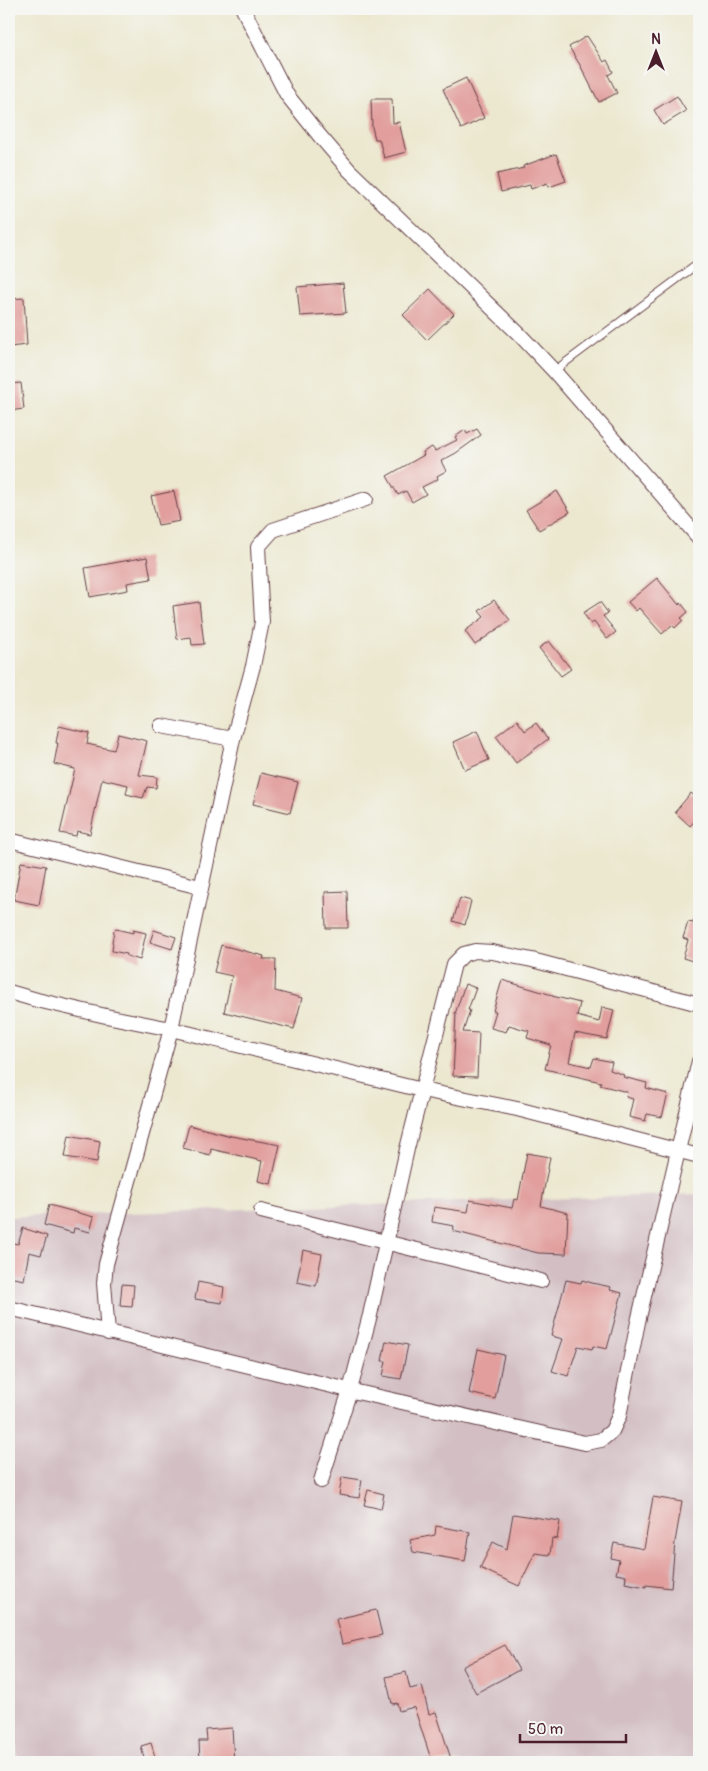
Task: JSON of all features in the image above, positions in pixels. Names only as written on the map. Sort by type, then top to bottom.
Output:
[{"type":"street","points":[[243,9],[287,95],[349,170],[513,328],[554,371],[699,538]]},
{"type":"street","points":[[108,1333],[104,1283],[106,1264],[171,1029],[233,739],[253,666],[262,622],[258,547],[273,530],[366,499]]},
{"type":"street","points":[[161,726],[233,739]]},
{"type":"street","points":[[9,840],[200,887]]},
{"type":"street","points":[[321,1481],[350,1390],[454,964],[464,954],[475,951],[492,952],[532,960],[699,1004]]},
{"type":"street","points":[[9,992],[422,1090],[517,1109],[699,1156]]},
{"type":"street","points":[[9,1308],[350,1390],[585,1443],[601,1440],[612,1431],[618,1416],[699,1060]]},
{"type":"street","points":[[261,1211],[541,1281]]},
{"type":"lane","points":[[554,371],[699,263]]},
{"type":"shaded area","points":[[699,1194],[699,1762],[18,1762],[9,1671],[9,1217]]},
{"type":"building","points":[[587,36],[604,62],[607,60],[613,72],[608,75],[617,93],[599,102],[569,47]]},
{"type":"building","points":[[466,78],[484,118],[461,129],[443,89]]},
{"type":"building","points":[[677,96],[686,111],[663,125],[654,110]]},
{"type":"building","points":[[371,99],[392,99],[393,123],[399,122],[406,152],[384,158],[379,139],[375,139],[372,127]]},
{"type":"building","points":[[556,154],[566,181],[549,187],[547,183],[531,189],[530,185],[501,192],[497,174],[524,168],[523,166]]},
{"type":"building","points":[[343,283],[346,313],[300,316],[297,287]]},
{"type":"building","points":[[430,289],[454,314],[427,340],[403,315]]},
{"type":"building","points":[[24,298],[27,345],[9,347],[9,299]]},
{"type":"building","points":[[21,383],[24,409],[9,411],[9,384]]},
{"type":"building","points":[[477,429],[481,435],[441,461],[446,471],[437,476],[438,479],[422,487],[426,494],[412,502],[406,491],[398,495],[387,476],[424,455],[423,452],[432,447],[435,451],[457,440],[455,437],[465,430],[467,434]]},
{"type":"building","points":[[174,491],[180,521],[158,525],[151,496]]},
{"type":"building","points":[[557,491],[570,512],[539,530],[526,510]]},
{"type":"building","points":[[147,557],[151,579],[127,583],[128,590],[90,597],[85,568]]},
{"type":"building","points":[[657,578],[679,605],[681,603],[688,612],[681,618],[683,620],[675,628],[672,625],[662,634],[639,608],[636,611],[628,602]]},
{"type":"building","points":[[494,600],[510,620],[475,645],[465,631],[484,617],[479,611]]},
{"type":"building","points":[[199,602],[204,644],[192,645],[191,637],[177,639],[173,606]]},
{"type":"building","points":[[600,602],[608,613],[603,616],[616,632],[607,639],[594,622],[591,624],[583,613]]},
{"type":"building","points":[[549,641],[571,669],[561,676],[539,648]]},
{"type":"building","points":[[517,720],[525,731],[536,723],[548,739],[516,763],[496,736]]},
{"type":"building","points":[[59,726],[89,733],[87,744],[114,750],[118,734],[147,741],[139,775],[157,777],[156,788],[147,787],[143,798],[126,794],[128,785],[102,779],[90,834],[77,831],[76,836],[60,833],[75,769],[54,764]]},
{"type":"building","points":[[477,731],[489,760],[465,770],[453,742]]},
{"type":"building","points":[[261,773],[298,782],[290,813],[253,804]]},
{"type":"building","points":[[691,793],[699,800],[699,816],[690,826],[675,812]]},
{"type":"building","points":[[21,862],[46,866],[39,905],[14,900]]},
{"type":"building","points":[[347,891],[348,928],[326,928],[325,892]]},
{"type":"building","points":[[460,898],[471,901],[465,925],[453,921]]},
{"type":"building","points":[[696,913],[699,913],[699,963],[683,958],[688,940],[683,938],[688,922],[693,923]]},
{"type":"building","points":[[116,929],[133,933],[133,930],[146,933],[140,960],[127,956],[127,954],[112,951],[114,931]]},
{"type":"building","points":[[154,930],[176,937],[172,949],[150,942]]},
{"type":"building","points":[[221,945],[264,956],[263,959],[276,959],[275,991],[302,998],[294,1029],[224,1012],[232,976],[214,972]]},
{"type":"building","points":[[502,980],[580,1003],[577,1016],[599,1022],[602,1007],[614,1010],[607,1039],[575,1033],[569,1062],[591,1067],[594,1058],[612,1062],[610,1070],[624,1075],[623,1077],[647,1083],[646,1088],[668,1094],[662,1117],[647,1114],[645,1121],[629,1117],[633,1099],[626,1097],[627,1092],[600,1085],[601,1082],[545,1069],[551,1045],[527,1038],[529,1031],[509,1025],[506,1032],[491,1028],[496,1011],[493,1011]]},
{"type":"building","points":[[465,984],[476,988],[463,1032],[479,1033],[477,1077],[453,1076],[455,1014]]},
{"type":"building","points":[[189,1125],[231,1136],[280,1145],[271,1184],[258,1181],[262,1161],[211,1149],[210,1155],[183,1148]]},
{"type":"building","points":[[69,1135],[100,1141],[97,1162],[65,1157]]},
{"type":"building","points":[[527,1153],[550,1157],[541,1206],[568,1213],[566,1254],[538,1253],[453,1231],[454,1226],[432,1222],[434,1207],[468,1212],[470,1200],[512,1208],[514,1199],[518,1200]]},
{"type":"building","points":[[49,1205],[94,1217],[90,1232],[74,1228],[73,1233],[44,1225]]},
{"type":"building","points":[[23,1228],[47,1236],[41,1255],[29,1252],[24,1280],[9,1277],[9,1242],[18,1244]]},
{"type":"building","points":[[303,1250],[322,1254],[316,1286],[297,1282]]},
{"type":"building","points":[[566,1280],[581,1283],[582,1280],[611,1287],[610,1290],[622,1293],[607,1349],[593,1346],[592,1349],[578,1346],[568,1376],[552,1371],[563,1339],[551,1336]]},
{"type":"building","points":[[198,1282],[224,1287],[222,1303],[195,1299]]},
{"type":"building","points":[[122,1284],[134,1285],[132,1307],[120,1306]]},
{"type":"building","points":[[386,1341],[408,1345],[401,1379],[383,1376],[386,1361],[382,1361]]},
{"type":"building","points":[[478,1349],[504,1355],[495,1399],[469,1393]]},
{"type":"building","points":[[342,1477],[362,1480],[359,1498],[339,1495]]},
{"type":"building","points":[[368,1490],[384,1494],[381,1509],[364,1505]]},
{"type":"building","points":[[653,1497],[682,1502],[675,1542],[671,1588],[646,1585],[646,1587],[625,1583],[626,1576],[616,1574],[619,1560],[611,1558],[614,1543],[644,1549]]},
{"type":"building","points":[[513,1514],[560,1521],[557,1539],[552,1538],[550,1555],[535,1553],[519,1586],[480,1568],[493,1542],[507,1549]]},
{"type":"building","points":[[436,1526],[470,1532],[465,1561],[413,1552],[410,1540],[435,1535]]},
{"type":"building","points":[[376,1610],[382,1635],[342,1644],[336,1619]]},
{"type":"building","points":[[505,1645],[519,1670],[476,1693],[462,1667]]},
{"type":"building","points":[[406,1672],[410,1689],[422,1686],[429,1714],[436,1712],[451,1759],[442,1762],[432,1762],[414,1707],[399,1711],[397,1703],[392,1704],[386,1677]]},
{"type":"building","points":[[232,1728],[234,1762],[200,1762],[199,1741],[207,1741],[206,1730]]},
{"type":"building","points":[[151,1743],[156,1760],[145,1762],[141,1746]]}]
